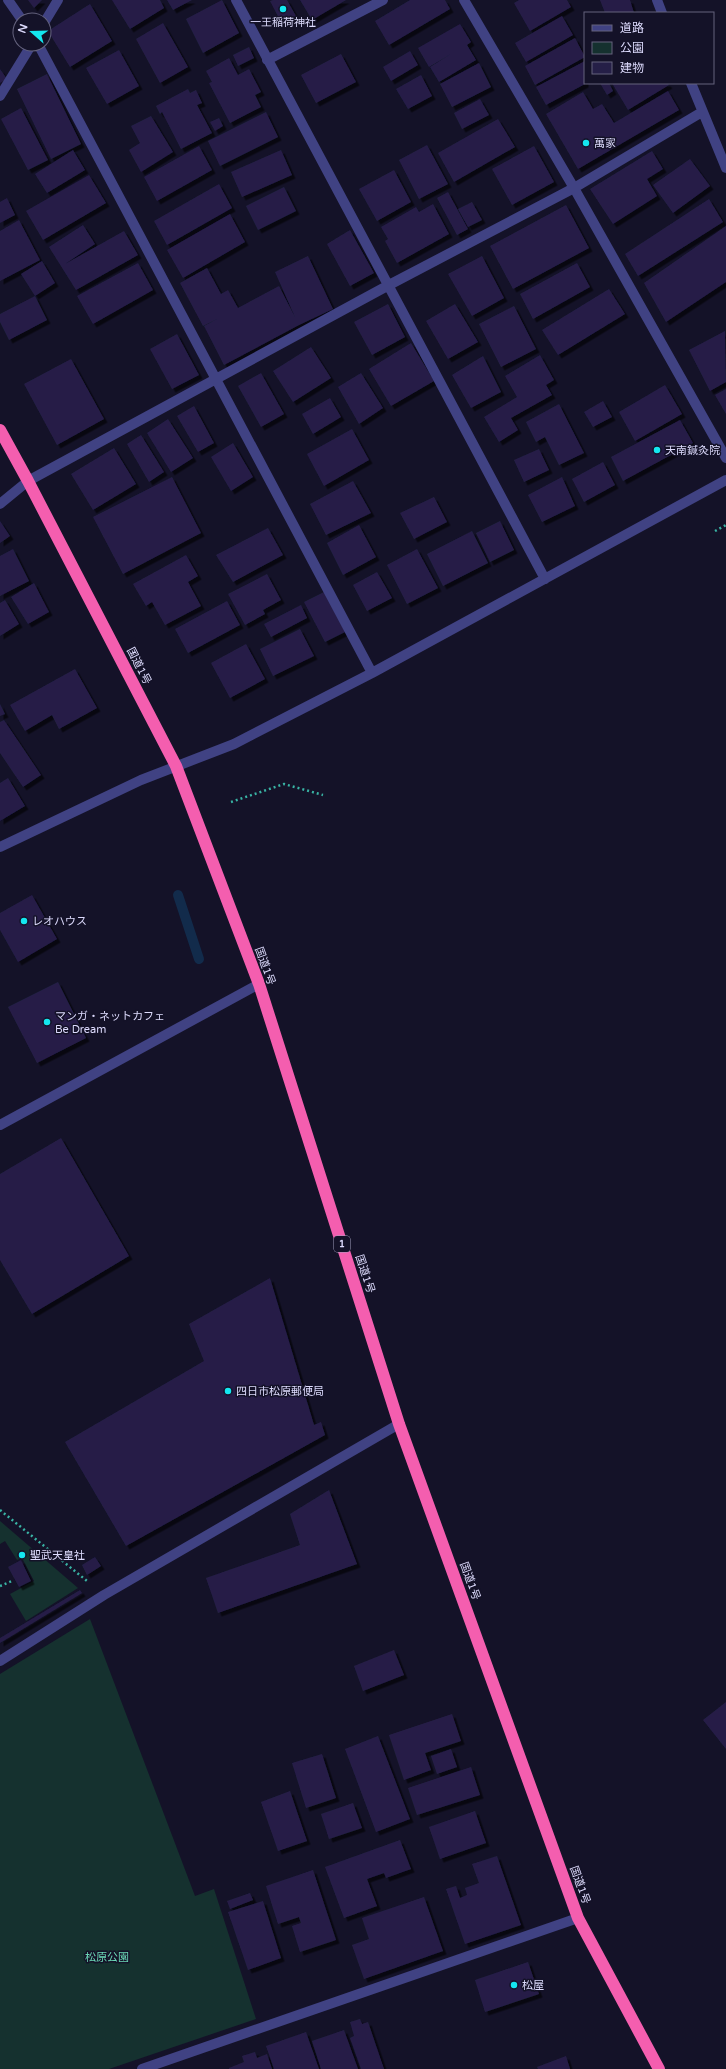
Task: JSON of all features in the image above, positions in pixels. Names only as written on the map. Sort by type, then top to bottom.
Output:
[{"type":"highway","name":"国道1号","points":[[0,430],[176,766],[259,984],[399,1424],[578,1918],[659,2069]]},
{"type":"street","points":[[8,0],[16,12]]},
{"type":"street","points":[[51,12],[58,0]]},
{"type":"street","points":[[236,0],[545,579]]},
{"type":"street","points":[[267,60],[383,0]]},
{"type":"street","points":[[464,0],[574,188],[726,458]]},
{"type":"street","points":[[657,0],[662,12]]},
{"type":"street","points":[[0,96],[27,52]]},
{"type":"street","points":[[42,52],[372,673]]},
{"type":"street","points":[[691,84],[726,168]]},
{"type":"street","points":[[0,504],[28,481],[389,285],[574,188],[702,112]]},
{"type":"street","points":[[0,847],[141,780],[234,744],[372,673],[726,480]]},
{"type":"street","points":[[0,1125],[259,984]]},
{"type":"street","points":[[0,1661],[104,1595],[399,1424]]},
{"type":"street","points":[[142,2069],[578,1918]]},
{"type":"path","points":[[715,531],[726,525]]},
{"type":"path","points":[[231,802],[284,784],[323,795]]},
{"type":"path","points":[[0,1510],[104,1595]]},
{"type":"path","points":[[0,1586],[12,1581]]},
{"type":"green space","points":[[0,1521],[78,1588],[26,1621],[10,1594],[34,1581],[22,1558],[17,1560],[5,1541],[0,1544]]},
{"type":"green space","name":"松原公園","points":[[90,1619],[195,1896],[214,1889],[256,2019],[109,2069],[0,2069],[0,1674]]},
{"type":"building","points":[[28,0],[42,0],[34,8]]},
{"type":"building","points":[[112,0],[160,0],[164,8],[130,29]]},
{"type":"building","points":[[167,0],[192,0],[173,10]]},
{"type":"building","points":[[222,0],[239,33],[203,53],[186,19]]},
{"type":"building","name":"一王稲荷神社","points":[[287,0],[296,16],[282,24],[270,1]]},
{"type":"building","points":[[300,0],[346,0],[312,20]]},
{"type":"building","points":[[410,0],[445,0],[450,9],[389,45],[375,21]]},
{"type":"building","points":[[519,0],[567,0],[571,7],[530,31],[514,3]]},
{"type":"building","points":[[600,0],[630,0],[634,12],[605,12]]},
{"type":"building","points":[[90,4],[112,41],[70,67],[52,38],[52,28]]},
{"type":"building","points":[[562,16],[573,35],[526,62],[515,43]]},
{"type":"building","points":[[163,23],[188,67],[160,83],[136,39]]},
{"type":"building","points":[[460,24],[471,42],[467,45],[476,60],[439,82],[430,67],[451,54],[429,67],[418,48]]},
{"type":"building","points":[[575,38],[584,55],[584,58],[535,85],[525,66]]},
{"type":"building","points":[[249,47],[254,58],[238,66],[233,55]]},
{"type":"building","points":[[119,50],[139,86],[107,104],[86,68]]},
{"type":"building","points":[[410,51],[418,65],[391,81],[383,67]]},
{"type":"building","points":[[341,54],[356,82],[316,103],[301,75]]},
{"type":"building","points":[[229,58],[238,75],[249,69],[261,92],[255,95],[261,107],[230,123],[209,83],[212,82],[206,71]]},
{"type":"building","points":[[584,62],[585,84],[546,105],[536,87]]},
{"type":"building","points":[[479,63],[491,87],[452,107],[440,84]]},
{"type":"building","points":[[0,69],[7,79],[0,83]]},
{"type":"building","points":[[47,74],[81,144],[51,159],[17,89]]},
{"type":"building","points":[[421,75],[432,96],[408,109],[396,89]]},
{"type":"building","points":[[601,84],[610,84],[613,91],[607,95]]},
{"type":"building","points":[[613,84],[669,85],[628,110]]},
{"type":"building","points":[[188,89],[190,93],[196,90],[202,103],[197,105],[212,133],[181,149],[162,112],[160,114],[156,106]]},
{"type":"building","points":[[668,91],[679,110],[578,169],[546,114],[583,92],[593,109],[602,104],[614,123]]},
{"type":"building","points":[[480,99],[489,115],[462,129],[454,113]]},
{"type":"building","points":[[21,108],[48,160],[28,170],[1,119]]},
{"type":"building","points":[[266,112],[278,137],[220,166],[208,141]]},
{"type":"building","points":[[151,116],[173,152],[141,172],[129,150],[140,143],[131,126]]},
{"type":"building","points":[[219,118],[223,126],[215,131],[210,122]]},
{"type":"building","points":[[498,119],[515,147],[454,182],[438,153]]},
{"type":"building","points":[[427,145],[448,184],[419,199],[399,160]]},
{"type":"building","points":[[199,146],[212,170],[157,201],[144,177]]},
{"type":"building","points":[[534,146],[554,182],[512,205],[492,169]]},
{"type":"building","points":[[73,150],[85,170],[47,193],[35,174]]},
{"type":"building","points":[[281,150],[292,175],[242,197],[231,172]]},
{"type":"building","points":[[652,151],[663,169],[647,179],[657,196],[613,224],[590,189]]},
{"type":"building","points":[[690,159],[710,186],[673,213],[653,185]]},
{"type":"building","points":[[394,170],[411,202],[377,221],[359,189]]},
{"type":"building","points":[[89,175],[106,203],[43,240],[26,211]]},
{"type":"building","points":[[219,184],[232,208],[167,245],[154,221]]},
{"type":"building","points":[[284,187],[296,211],[258,230],[246,206]]},
{"type":"building","points":[[448,192],[468,229],[457,235],[437,198]]},
{"type":"building","points":[[7,198],[15,215],[0,223],[0,202]]},
{"type":"building","points":[[709,199],[723,222],[638,276],[625,254]]},
{"type":"building","points":[[472,202],[482,220],[468,227],[458,209]]},
{"type":"building","points":[[433,204],[449,234],[397,263],[385,241],[388,239],[381,227],[416,207],[419,212]]},
{"type":"building","points":[[566,205],[589,248],[513,289],[490,246]]},
{"type":"building","points":[[230,214],[245,242],[183,278],[167,250]]},
{"type":"building","points":[[19,220],[40,260],[0,281],[0,231]]},
{"type":"building","points":[[83,225],[95,244],[65,264],[124,231],[138,255],[76,290],[49,247]]},
{"type":"building","points":[[726,226],[726,282],[666,322],[644,283]]},
{"type":"building","points":[[350,230],[374,273],[350,286],[327,244]]},
{"type":"building","points":[[308,256],[333,309],[299,325],[224,365],[204,326],[217,319],[203,326],[180,283],[207,268],[221,294],[228,290],[238,308],[279,286],[295,317],[275,272]]},
{"type":"building","points":[[482,256],[504,298],[472,316],[448,274]]},
{"type":"building","points":[[42,261],[55,283],[35,296],[21,274]]},
{"type":"building","points":[[138,263],[153,290],[93,324],[77,296]]},
{"type":"building","points":[[577,263],[590,287],[533,319],[520,294]]},
{"type":"building","points":[[609,289],[625,314],[558,355],[542,330]]},
{"type":"building","points":[[35,296],[47,320],[9,340],[0,322],[0,314]]},
{"type":"building","points":[[388,304],[405,337],[372,355],[354,322]]},
{"type":"building","points":[[455,304],[478,342],[448,359],[426,321]]},
{"type":"building","points":[[514,306],[536,349],[501,367],[479,324]]},
{"type":"building","points":[[725,331],[726,382],[710,391],[689,350]]},
{"type":"building","points":[[177,334],[199,375],[172,389],[150,349]]},
{"type":"building","points":[[411,343],[434,381],[391,406],[369,369]]},
{"type":"building","points":[[311,347],[331,378],[293,402],[273,371]]},
{"type":"building","points":[[540,355],[554,380],[546,385],[552,395],[511,418],[518,430],[499,442],[484,417],[517,397],[505,376]]},
{"type":"building","points":[[483,356],[501,392],[471,408],[452,375]]},
{"type":"building","points":[[71,359],[104,419],[57,445],[24,384]]},
{"type":"building","points":[[261,373],[284,414],[261,427],[238,386]]},
{"type":"building","points":[[361,373],[383,408],[359,424],[338,387]]},
{"type":"building","points":[[665,385],[682,414],[635,441],[619,412]]},
{"type":"building","points":[[726,389],[726,414],[715,395]]},
{"type":"building","points":[[330,398],[341,417],[313,434],[302,414]]},
{"type":"building","points":[[603,401],[612,417],[593,427],[584,412]]},
{"type":"building","points":[[559,404],[584,453],[559,465],[545,437],[536,442],[526,422]]},
{"type":"building","points":[[194,406],[214,443],[198,452],[177,416]]},
{"type":"building","points":[[168,419],[193,458],[171,472],[147,433]]},
{"type":"building","points":[[680,420],[693,443],[623,481],[611,457]]},
{"type":"building","points":[[352,429],[369,460],[324,486],[307,454]]},
{"type":"building","points":[[141,435],[164,472],[149,482],[127,444]]},
{"type":"building","points":[[233,443],[253,477],[231,491],[211,457]]},
{"type":"building","points":[[114,448],[136,484],[93,510],[71,474]]},
{"type":"building","points":[[539,449],[549,470],[524,482],[514,460]]},
{"type":"building","points":[[603,462],[615,485],[584,502],[572,479]]},
{"type":"building","points":[[172,477],[201,533],[123,574],[93,517]]},
{"type":"building","points":[[562,477],[575,506],[542,522],[528,495]]},
{"type":"building","points":[[353,481],[371,513],[326,535],[310,504]]},
{"type":"building","points":[[434,497],[447,522],[414,539],[400,513]]},
{"type":"building","points":[[0,521],[10,536],[0,543]]},
{"type":"building","points":[[500,521],[514,550],[490,562],[476,533]]},
{"type":"building","points":[[359,525],[376,557],[343,575],[327,543]]},
{"type":"building","points":[[268,528],[283,555],[233,582],[216,555]]},
{"type":"building","points":[[472,531],[488,563],[443,586],[427,554]]},
{"type":"building","points":[[13,549],[29,581],[0,596],[0,556]]},
{"type":"building","points":[[417,549],[438,588],[407,604],[387,565]]},
{"type":"building","points":[[186,555],[198,576],[188,582],[201,606],[165,625],[152,602],[146,606],[133,584]]},
{"type":"building","points":[[377,572],[392,598],[367,611],[353,585]]},
{"type":"building","points":[[267,574],[281,600],[263,610],[265,614],[245,625],[228,594]]},
{"type":"building","points":[[34,583],[49,612],[28,624],[11,597]]},
{"type":"building","points":[[324,592],[345,632],[325,642],[304,602]]},
{"type":"building","points":[[5,600],[19,624],[0,636],[0,603]]},
{"type":"building","points":[[227,601],[240,625],[188,653],[175,629]]},
{"type":"building","points":[[301,605],[307,618],[271,637],[264,624]]},
{"type":"building","points":[[300,629],[314,656],[273,676],[260,649]]},
{"type":"building","points":[[246,644],[265,679],[230,698],[211,663]]},
{"type":"building","points":[[75,669],[97,708],[59,729],[52,715],[25,731],[10,705]]},
{"type":"building","points":[[0,704],[5,714],[0,716]]},
{"type":"building","points":[[4,720],[41,775],[23,787],[0,753],[0,722]]},
{"type":"building","points":[[8,778],[25,806],[0,821],[0,783]]},
{"type":"building","name":"レオハウス","points":[[32,895],[57,939],[18,962],[0,930],[0,913]]},
{"type":"building","name":"マンガ・ネットカフェ Be Dream","points":[[58,982],[86,1038],[37,1063],[8,1007]]},
{"type":"building","points":[[61,1138],[129,1256],[32,1314],[0,1260],[0,1174]]},
{"type":"building","name":"四日市松原郵便局","points":[[270,1278],[314,1425],[321,1422],[325,1435],[126,1546],[65,1442],[204,1361],[189,1324]]},
{"type":"building","points":[[329,1490],[357,1564],[218,1613],[206,1578],[300,1545],[290,1514]]},
{"type":"building","points":[[95,1557],[101,1566],[87,1575],[82,1565]]},
{"type":"building","points":[[21,1560],[31,1581],[19,1587],[8,1567]]},
{"type":"building","points":[[80,1590],[82,1593],[0,1643],[0,1638]]},
{"type":"building","points":[[394,1650],[404,1675],[363,1691],[354,1666]]},
{"type":"building","points":[[726,1702],[726,1749],[703,1720]]},
{"type":"building","points":[[452,1714],[461,1741],[425,1753],[431,1770],[404,1780],[389,1735]]},
{"type":"building","points":[[378,1736],[410,1819],[376,1832],[345,1749]]},
{"type":"building","points":[[451,1749],[457,1767],[437,1774],[431,1756]]},
{"type":"building","points":[[322,1754],[336,1798],[306,1808],[292,1763]]},
{"type":"building","points":[[471,1767],[480,1795],[417,1815],[408,1788]]},
{"type":"building","points":[[290,1791],[307,1841],[278,1851],[261,1802]]},
{"type":"building","points":[[353,1803],[362,1828],[329,1839],[321,1814]]},
{"type":"building","points":[[475,1811],[486,1843],[440,1859],[429,1827]]},
{"type":"building","points":[[400,1840],[411,1869],[386,1878],[384,1873],[367,1879],[377,1906],[344,1918],[325,1867]]},
{"type":"building","points":[[497,1856],[521,1925],[465,1944],[446,1889],[456,1886],[460,1898],[467,1895],[465,1888],[479,1883],[472,1864]]},
{"type":"building","points":[[313,1870],[336,1940],[300,1952],[292,1926],[301,1923],[299,1917],[278,1924],[266,1886]]},
{"type":"building","points":[[250,1893],[253,1900],[230,1909],[227,1901]]},
{"type":"building","points":[[424,1897],[443,1951],[364,1979],[352,1945],[369,1939],[362,1918]]},
{"type":"building","points":[[263,1901],[281,1958],[248,1970],[228,1912]]},
{"type":"building","points":[[528,1962],[539,1994],[485,2012],[475,1980]]},
{"type":"building","points":[[360,2019],[362,2024],[368,2022],[384,2069],[361,2069],[350,2038],[354,2036],[350,2022]]},
{"type":"building","points":[[344,2030],[358,2069],[321,2069],[312,2041]]},
{"type":"building","points":[[306,2032],[319,2069],[274,2069],[266,2046]]},
{"type":"building","points":[[255,2052],[257,2058],[267,2054],[272,2069],[229,2069],[244,2062],[242,2056]]},
{"type":"building","points":[[566,2056],[570,2069],[538,2069],[537,2067]]},
{"type":"waterway","points":[[178,895],[199,959]]},
{"type":"place","name":"一王稲荷神社","points":[[283,9]]},
{"type":"place","name":"萬家","points":[[586,143]]},
{"type":"place","name":"天南鍼灸院","points":[[657,450]]},
{"type":"place","name":"レオハウス","points":[[24,921]]},
{"type":"place","name":"マンガ・ネットカフェ Be Dream","points":[[47,1022]]},
{"type":"place","name":"四日市松原郵便局","points":[[228,1391]]},
{"type":"place","name":"聖武天皇社","points":[[22,1555]]},
{"type":"place","name":"松屋","points":[[514,1985]]}]
